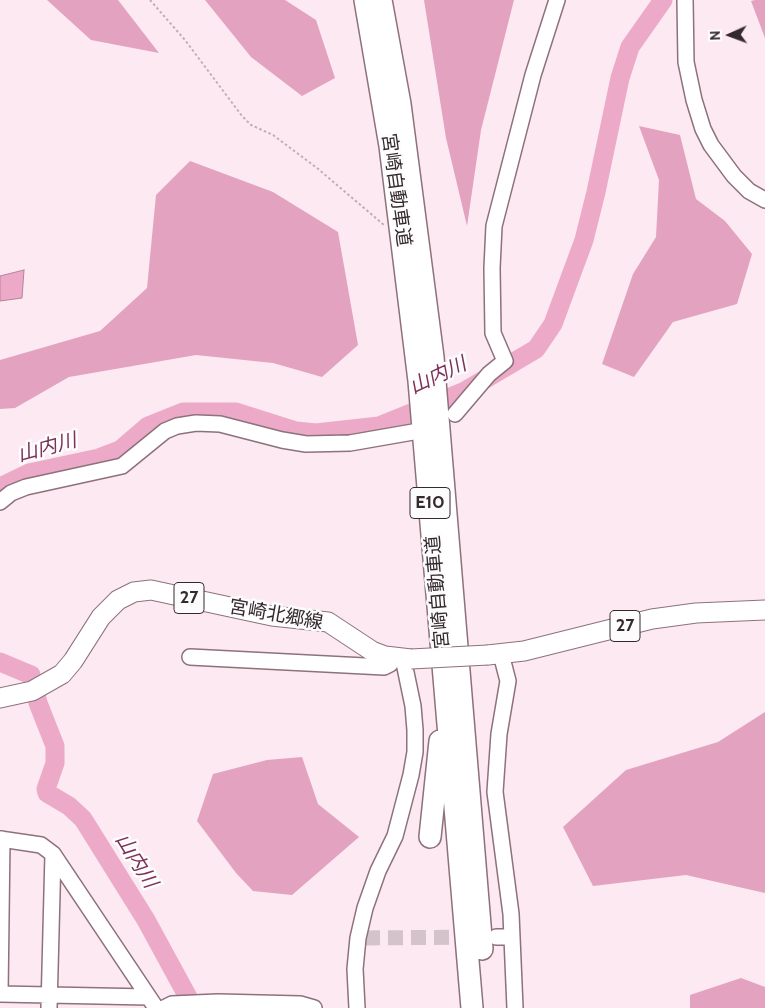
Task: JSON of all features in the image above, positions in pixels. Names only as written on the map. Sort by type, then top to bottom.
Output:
[{"type":"highway","name":"宮崎自動車道","points":[[365,0],[390,146],[409,288],[436,565],[472,1008]]},
{"type":"highway","name":"宮崎自動車道","points":[[381,0],[401,114],[433,357],[486,1008]]},
{"type":"highway","points":[[430,838],[440,731],[432,599],[436,565]]},
{"type":"main road","name":"宮崎北郷線","points":[[0,698],[32,691],[62,674],[73,661],[101,617],[118,600],[134,592],[151,590],[272,616],[328,622],[372,650],[403,658],[494,654],[532,649],[652,620],[696,613],[765,610]]},
{"type":"street","points":[[456,414],[489,374],[505,361],[493,333],[492,268],[494,226],[533,75],[557,0]]},
{"type":"street","points":[[685,0],[686,62],[694,100],[703,129],[715,151],[734,176],[749,191],[765,200]]},
{"type":"street","points":[[0,502],[11,492],[26,487],[122,466],[165,431],[177,426],[196,423],[234,426],[282,440],[306,444],[350,443],[413,432]]},
{"type":"street","points":[[494,654],[508,681],[499,734],[495,792],[511,914],[515,1008]]},
{"type":"street","points":[[190,657],[384,667],[403,658],[416,730],[411,775],[395,836],[378,871],[365,908],[356,969],[357,1008]]},
{"type":"street","points":[[1,839],[42,845],[53,854],[152,1002],[49,1001],[0,994],[1,839]]},
{"type":"street","points":[[49,1001],[53,854]]},
{"type":"street","points":[[496,937],[512,937]]},
{"type":"street","points":[[164,1008],[172,1004],[218,1002],[300,1004],[314,1008]]},
{"type":"path","points":[[150,0],[185,40],[250,125],[273,135],[388,228]]},
{"type":"shaded area","points":[[47,0],[118,0],[159,53],[91,40]]},
{"type":"shaded area","points":[[205,0],[285,0],[316,20],[335,78],[302,96],[251,57]]},
{"type":"shaded area","points":[[424,0],[514,0],[481,130],[467,226],[446,138]]},
{"type":"shaded area","points":[[765,0],[765,38],[751,1]]},
{"type":"shaded area","points":[[639,126],[680,135],[696,199],[725,221],[752,254],[737,304],[673,322],[634,377],[602,364],[633,274],[656,237],[659,180]]},
{"type":"shaded area","points":[[190,161],[273,192],[338,232],[358,345],[322,377],[273,363],[196,355],[69,377],[15,408],[0,409],[0,360],[100,331],[147,288],[156,195]]},
{"type":"shaded area","points":[[24,270],[22,298],[0,301],[0,276]]},
{"type":"shaded area","points":[[765,712],[765,893],[686,875],[593,886],[563,827],[626,770],[718,742]]},
{"type":"shaded area","points":[[302,757],[318,804],[359,837],[292,895],[253,891],[236,873],[197,821],[213,774],[267,760]]},
{"type":"shaded area","points":[[741,978],[765,987],[765,1008],[690,1008],[690,995]]},
{"type":"waterway","name":"山内川","points":[[0,487],[29,473],[99,458],[120,450],[148,426],[183,412],[236,412],[296,431],[316,433],[379,426],[465,391],[536,349],[553,324],[584,240],[620,78],[630,47],[663,0]]},
{"type":"waterway","name":"山内川","points":[[0,662],[31,675],[38,703],[55,746],[55,763],[46,789],[47,793],[69,806],[83,819],[146,920],[189,999]]},
{"type":"tunnel","points":[[365,938],[476,937]]}]
